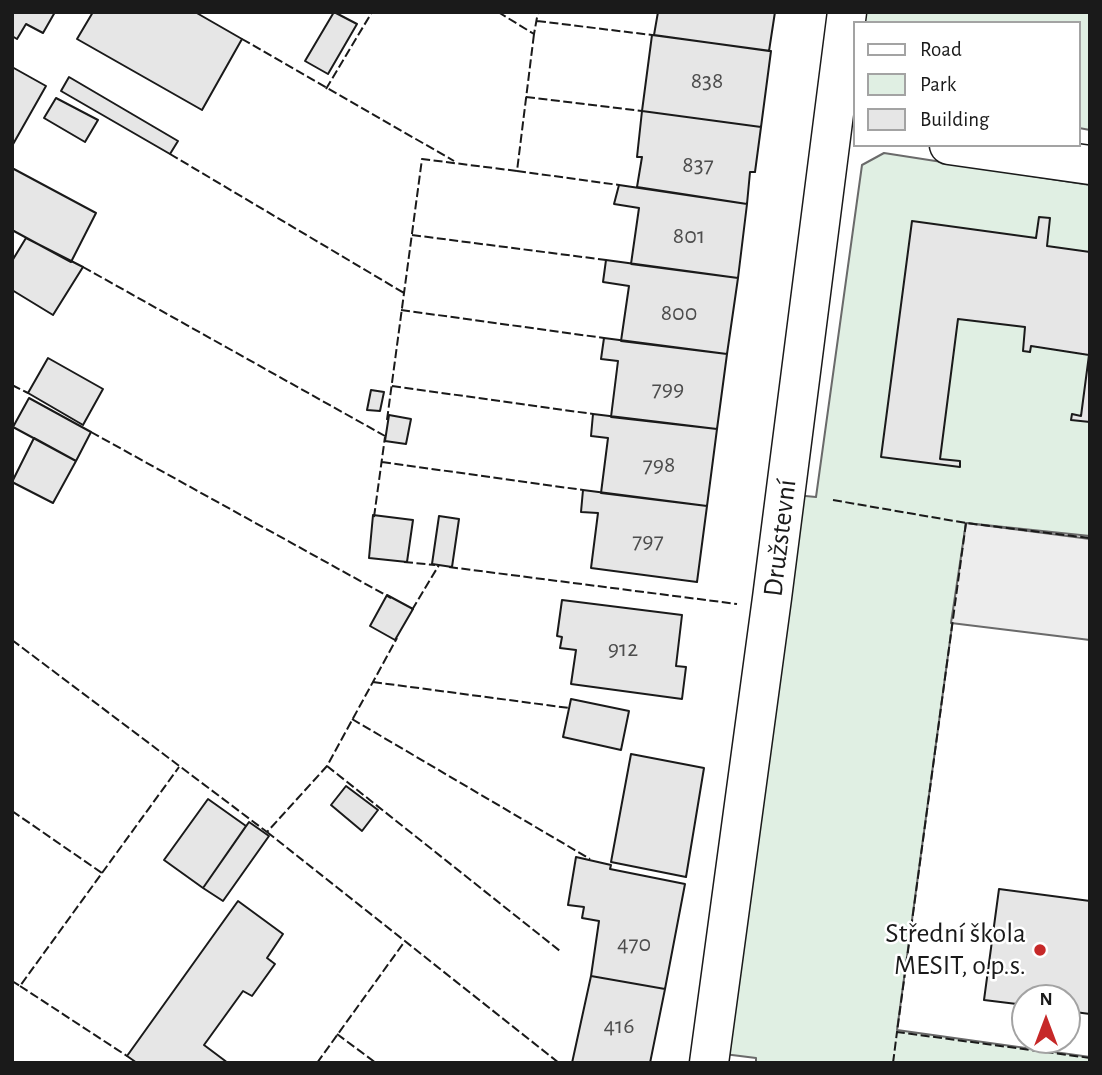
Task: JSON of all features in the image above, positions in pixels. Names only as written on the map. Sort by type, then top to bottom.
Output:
[{"type":"street","name":"Družstevní","points":[[709,1063],[772,598],[843,131],[847,12]]},
{"type":"street","points":[[963,147],[1090,165]]},
{"type":"green space","points":[[863,12],[1090,12],[1090,130],[1081,128],[1081,21],[862,21]]},
{"type":"green space","points":[[884,153],[1090,185],[1090,536],[966,523],[897,1030],[1011,1046],[1011,1054],[1069,1054],[1090,1057],[1090,1063],[756,1063],[756,1058],[724,1054],[795,495],[816,497],[862,165]]},
{"type":"shaded area","points":[[966,523],[1090,539],[1090,640],[951,623]]},
{"type":"building","points":[[12,12],[55,12],[43,33],[26,24],[17,39],[12,36]]},
{"type":"building","points":[[93,12],[195,12],[242,39],[202,110],[77,39]]},
{"type":"building","points":[[334,12],[357,24],[328,74],[305,61]]},
{"type":"building","points":[[658,12],[775,12],[769,51],[654,35]]},
{"type":"building","points":[[652,35],[771,51],[761,127],[642,111]]},
{"type":"building","points":[[12,67],[46,86],[12,146]]},
{"type":"building","points":[[69,77],[178,141],[170,154],[61,91]]},
{"type":"building","points":[[56,98],[98,120],[85,142],[44,118]]},
{"type":"building","points":[[642,111],[761,127],[755,172],[750,172],[747,204],[637,187],[642,157],[637,157]]},
{"type":"building","points":[[12,168],[96,213],[71,262],[12,230]]},
{"type":"building","points":[[619,185],[747,204],[738,278],[631,264],[639,208],[614,204]]},
{"type":"building","points":[[1039,217],[1050,218],[1047,246],[1090,252],[1090,422],[1071,420],[1072,414],[1081,416],[1089,355],[1031,346],[1030,352],[1023,351],[1025,327],[958,319],[940,459],[960,461],[960,467],[881,457],[912,221],[1036,238]]},
{"type":"building","points":[[26,238],[83,267],[53,315],[12,290],[12,261]]},
{"type":"building","points":[[606,260],[738,278],[727,354],[621,341],[629,286],[603,282]]},
{"type":"building","points":[[604,338],[727,354],[717,429],[611,417],[618,361],[601,359]]},
{"type":"building","points":[[48,358],[103,389],[83,425],[28,393]]},
{"type":"building","points":[[371,390],[384,392],[380,411],[367,410]]},
{"type":"building","points":[[29,398],[91,432],[76,461],[13,427]]},
{"type":"building","points":[[593,414],[717,429],[707,506],[601,493],[608,438],[591,436]]},
{"type":"building","points":[[389,415],[411,419],[406,444],[385,441]]},
{"type":"building","points":[[34,438],[76,461],[53,503],[12,482]]},
{"type":"building","points":[[583,490],[707,506],[697,582],[591,568],[598,513],[581,512]]},
{"type":"building","points":[[373,515],[413,520],[407,562],[369,558]]},
{"type":"building","points":[[439,516],[459,519],[452,567],[432,564]]},
{"type":"building","points":[[387,595],[413,609],[395,640],[370,626]]},
{"type":"building","points":[[562,600],[682,615],[676,666],[686,667],[682,699],[571,684],[576,650],[560,648],[562,637],[557,636]]},
{"type":"building","points":[[571,699],[629,711],[621,750],[563,737]]},
{"type":"building","points":[[631,754],[704,768],[686,877],[611,862]]},
{"type":"building","points":[[346,786],[378,810],[362,831],[331,805]]},
{"type":"building","points":[[208,799],[246,826],[203,888],[164,860]]},
{"type":"building","points":[[249,822],[269,836],[223,901],[203,888]]},
{"type":"building","points":[[576,857],[611,865],[610,869],[685,884],[665,989],[591,976],[599,921],[582,918],[584,907],[568,905]]},
{"type":"building","name":"Střední škola MESIT, o.p.s.","points":[[999,889],[1090,901],[1090,1014],[1081,1013],[1081,984],[1011,984],[1011,1003],[984,1000]]},
{"type":"building","points":[[238,901],[283,934],[267,958],[275,964],[252,996],[243,991],[204,1045],[228,1063],[137,1063],[127,1056]]},
{"type":"building","points":[[591,976],[665,989],[650,1063],[572,1063]]},
{"type":"fence","points":[[326,89],[372,12]]},
{"type":"fence","points":[[498,12],[534,34],[538,12]]},
{"type":"fence","points":[[537,21],[652,35]]},
{"type":"fence","points":[[387,420],[422,159],[517,171],[534,34]]},
{"type":"fence","points":[[242,39],[454,161]]},
{"type":"fence","points":[[526,97],[642,111]]},
{"type":"fence","points":[[170,154],[404,293]]},
{"type":"fence","points":[[517,171],[619,185]]},
{"type":"fence","points":[[412,235],[606,260]]},
{"type":"fence","points":[[83,267],[385,436]]},
{"type":"fence","points":[[401,310],[604,338]]},
{"type":"fence","points":[[12,385],[28,393]]},
{"type":"fence","points":[[392,386],[593,414]]},
{"type":"fence","points":[[91,432],[391,598]]},
{"type":"fence","points":[[374,517],[385,437]]},
{"type":"fence","points":[[382,462],[583,490]]},
{"type":"fence","points":[[833,500],[966,523],[1090,538]]},
{"type":"fence","points":[[966,523],[897,1032],[1090,1058]]},
{"type":"fence","points":[[404,562],[435,565]]},
{"type":"fence","points":[[412,610],[439,565]]},
{"type":"fence","points":[[449,567],[737,604]]},
{"type":"fence","points":[[12,640],[267,832],[327,766],[397,638]]},
{"type":"fence","points":[[373,682],[569,708]]},
{"type":"fence","points":[[352,719],[590,859]]},
{"type":"fence","points":[[327,766],[560,951]]},
{"type":"fence","points":[[102,873],[179,767]]},
{"type":"fence","points":[[12,811],[102,873],[20,986],[12,981]]},
{"type":"fence","points":[[267,832],[559,1063]]},
{"type":"fence","points":[[317,1063],[405,941]]},
{"type":"fence","points":[[20,986],[127,1056]]},
{"type":"fence","points":[[893,1063],[897,1032]]},
{"type":"fence","points":[[337,1034],[376,1063]]},
{"type":"place","name":"Střední škola MESIT, o.p.s.","points":[[1040,950]]}]
